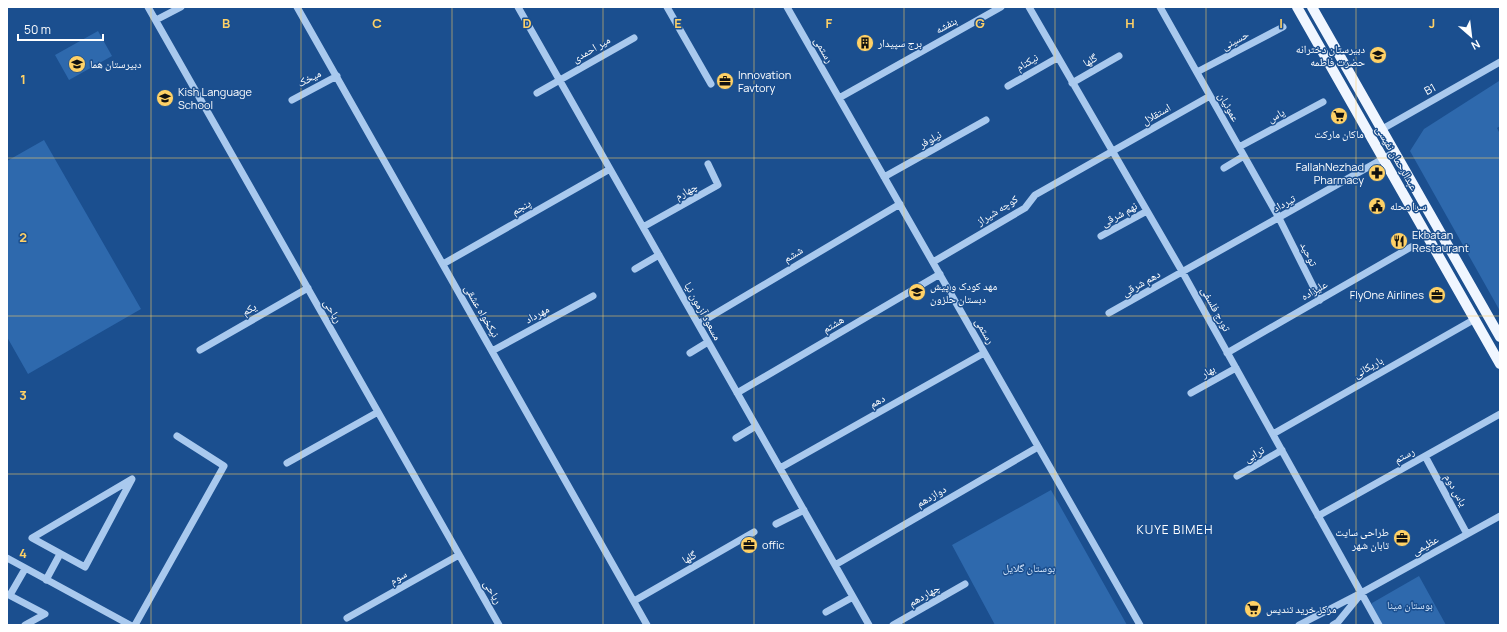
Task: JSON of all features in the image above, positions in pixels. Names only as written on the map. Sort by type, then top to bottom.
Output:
[{"type":"main road","name":"عبدالرحمان نفیسی","points":[[1297,7],[1500,364]]},
{"type":"main road","name":"عبدالرحمان نفیسی","points":[[1312,7],[1500,337]]},
{"type":"street","name":"ریاحی","points":[[148,7],[499,625]]},
{"type":"street","points":[[156,20],[180,7]]},
{"type":"street","name":"نیکخواه عشقی","points":[[297,7],[647,625]]},
{"type":"street","name":"مسعود آزمون نیا","points":[[518,7],[869,625]]},
{"type":"street","points":[[667,7],[711,84]]},
{"type":"street","name":"رستمی","points":[[787,7],[1140,625]]},
{"type":"street","name":"بنفشه","points":[[839,98],[1002,7]]},
{"type":"street","name":"تورج فلسفی","points":[[1029,7],[1057,58],[1113,151],[1183,273],[1379,625]]},
{"type":"street","name":"عموئیان","points":[[1160,7],[1279,218]]},
{"type":"street","name":"حسینی","points":[[1197,72],[1283,27]]},
{"type":"street","name":"میر احمدی","points":[[560,80],[634,38]]},
{"type":"street","name":"گلها","points":[[1072,83],[1120,56]]},
{"type":"street","name":"نیکنام","points":[[1008,86],[1057,58]]},
{"type":"street","name":"B1","points":[[1370,136],[1500,62]]},
{"type":"street","name":"میخک","points":[[292,100],[337,76]]},
{"type":"street","points":[[537,93],[560,80]]},
{"type":"street","name":"استقلال","points":[[1113,151],[1210,96]]},
{"type":"street","name":"یاس","points":[[1239,147],[1323,102]]},
{"type":"street","name":"نیلوفر","points":[[884,177],[986,120]]},
{"type":"street","name":"کوچه شیراز","points":[[933,262],[1025,208],[1035,195],[1113,151]]},
{"type":"street","name":"تیرداد","points":[[1183,273],[1395,152]]},
{"type":"street","points":[[1224,168],[1244,156]]},
{"type":"street","name":"چهارم","points":[[643,227],[718,185],[708,164]]},
{"type":"street","name":"پنجم","points":[[443,264],[610,169]]},
{"type":"street","name":"ششم","points":[[698,324],[900,204]]},
{"type":"street","name":"نهم شرقی","points":[[1101,236],[1147,211]]},
{"type":"street","name":"توحید","points":[[1279,218],[1320,300]]},
{"type":"street","name":"علیزاده","points":[[1228,353],[1411,247]]},
{"type":"street","points":[[635,269],[659,255]]},
{"type":"street","name":"دهم شرقی","points":[[1109,313],[1183,273]]},
{"type":"street","name":"هشتم","points":[[737,393],[940,274]]},
{"type":"street","name":"یکم","points":[[200,350],[308,288]]},
{"type":"street","name":"مهرداد","points":[[492,351],[593,296]]},
{"type":"street","name":"باریکانی","points":[[1273,434],[1475,319]]},
{"type":"street","points":[[690,353],[708,342]]},
{"type":"street","name":"دهم","points":[[780,468],[984,353]]},
{"type":"street","name":"بهار","points":[[1191,393],[1236,368]]},
{"type":"street","points":[[287,463],[378,412]]},
{"type":"street","name":"رستم","points":[[1318,516],[1500,414]]},
{"type":"street","points":[[736,438],[756,426]]},
{"type":"street","points":[[135,625],[224,466],[177,436]]},
{"type":"street","name":"دوازدهم","points":[[835,565],[1038,447]]},
{"type":"street","name":"ترابی","points":[[1237,476],[1282,450]]},
{"type":"street","name":"یاس دوم","points":[[1425,456],[1467,534]]},
{"type":"street","points":[[132,479],[85,568],[60,554],[32,538],[132,479]]},
{"type":"street","points":[[776,524],[804,510]]},
{"type":"street","name":"عظیمی","points":[[1299,625],[1361,593],[1500,516]]},
{"type":"street","name":"گلها","points":[[634,601],[754,532]]},
{"type":"street","points":[[46,580],[60,554]]},
{"type":"street","name":"سوم","points":[[347,618],[460,555]]},
{"type":"street","points":[[7,558],[130,625]]},
{"type":"street","points":[[25,569],[9,594],[45,614],[25,625]]},
{"type":"street","name":"چهاردهم","points":[[893,625],[965,584]]},
{"type":"street","name":"عظیمی","points":[[1333,625],[1338,622],[1361,593]]},
{"type":"street","points":[[826,612],[853,597]]},
{"type":"green space","points":[[98,31],[112,56],[69,80],[55,55]]},
{"type":"green space","points":[[1499,81],[1500,126],[1497,128],[1500,134],[1500,311],[1410,151],[1424,129]]},
{"type":"green space","points":[[44,140],[141,309],[28,374],[7,337],[7,161]]},
{"type":"green space","name":"بوستان گلایل","points":[[1051,490],[1127,625],[995,625],[952,545]]},
{"type":"green space","name":"بوستان مینا","points":[[1419,576],[1446,625],[1379,625],[1371,611],[1372,603]]},
{"type":"place","name":"برج سپیدار","points":[[865,43]]},
{"type":"place","name":"دبیرستان دخترانه حضرت فاطمه","points":[[1378,55]]},
{"type":"place","name":"دبیرستان هما","points":[[77,64]]},
{"type":"place","name":"Innovation Favtory","points":[[725,81]]},
{"type":"place","name":"Kish Language School","points":[[165,98]]},
{"type":"place","name":"ماکان مارکت","points":[[1339,116]]},
{"type":"place","name":"FallahNezhad Pharmacy","points":[[1377,173]]},
{"type":"place","name":"سرا محله","points":[[1377,206]]},
{"type":"place","name":"Ekbatan Restaurant","points":[[1399,241]]},
{"type":"place","name":"مهد کودک و پیش دبستان حلزون","points":[[917,292]]},
{"type":"place","name":"FlyOne Airlines","points":[[1437,295]]},
{"type":"place","name":"طراحی سایت تابان شهر","points":[[1402,538]]},
{"type":"place","name":"offic","points":[[749,545]]},
{"type":"place","name":"مرکز خرید تندیس","points":[[1253,609]]},
{"type":"district","name":"KUYE BIMEH","points":[[1175,530]]}]
